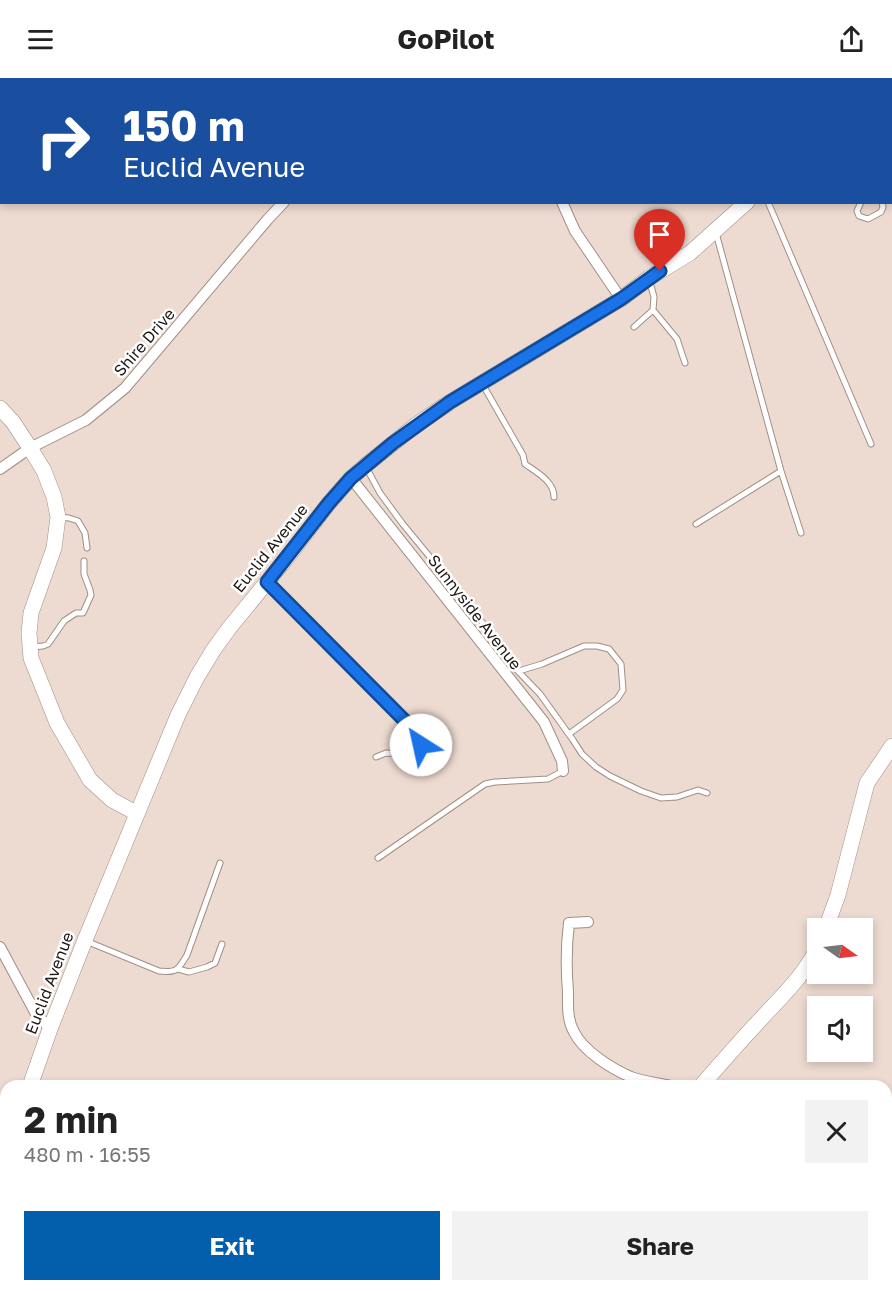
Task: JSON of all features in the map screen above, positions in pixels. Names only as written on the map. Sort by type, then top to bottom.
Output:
[{"type":"street","name":"Shire Drive","points":[[0,469],[30,448],[86,420],[125,388],[282,204]]},
{"type":"street","points":[[563,204],[575,231],[621,299]]},
{"type":"street","name":"Euclid Avenue","points":[[32,1080],[50,1029],[136,813],[197,677],[230,627],[325,508],[351,478],[424,419],[621,299],[690,252],[745,204]]},
{"type":"street","points":[[0,408],[13,422],[44,471],[54,497],[58,517],[54,548],[31,613],[29,633],[31,658],[57,723],[90,780],[112,800],[136,813]]},
{"type":"street","name":"Sunnyside Avenue","points":[[351,478],[544,722],[562,761],[563,771]]},
{"type":"street","points":[[830,918],[838,895],[867,783],[892,746]]},
{"type":"street","points":[[588,922],[568,923],[566,949],[569,1017],[574,1032],[584,1046],[604,1062],[627,1075],[645,1080]]},
{"type":"street","points":[[0,947],[35,1012],[50,1029]]},
{"type":"street","points":[[707,1080],[807,967]]},
{"type":"lane","points":[[769,204],[872,444]]},
{"type":"lane","points":[[860,204],[857,211],[859,216],[868,219],[881,212],[882,204]]},
{"type":"lane","points":[[715,231],[781,471],[801,533]]},
{"type":"lane","points":[[634,327],[653,310],[654,297],[649,278]]},
{"type":"lane","points":[[653,310],[677,339],[685,363]]},
{"type":"lane","points":[[482,383],[523,455],[525,464],[552,487],[554,497]]},
{"type":"lane","points":[[366,465],[381,493],[402,523],[471,607],[519,671],[540,694],[582,754],[596,767],[641,791],[661,798],[677,797],[698,790],[707,792]]},
{"type":"lane","points":[[696,524],[781,471]]},
{"type":"lane","points":[[58,517],[78,521],[85,533],[87,548]]},
{"type":"lane","points":[[30,647],[48,644],[64,621],[76,613],[83,613],[91,595],[84,574],[84,561]]},
{"type":"lane","points":[[267,582],[410,726],[420,741],[420,749],[413,754],[386,753],[376,757]]},
{"type":"lane","points":[[519,671],[584,646],[609,649],[621,664],[622,690],[617,699],[569,734]]},
{"type":"lane","points":[[378,858],[485,784],[548,779],[563,771]]},
{"type":"lane","points":[[178,969],[187,956],[220,863]]},
{"type":"lane","points":[[85,940],[159,971],[169,972],[178,969],[189,972],[215,963],[222,945]]},
{"type":"route","points":[[421,745],[410,726],[267,582],[351,478],[393,443],[450,402],[621,299],[660,271]]}]
